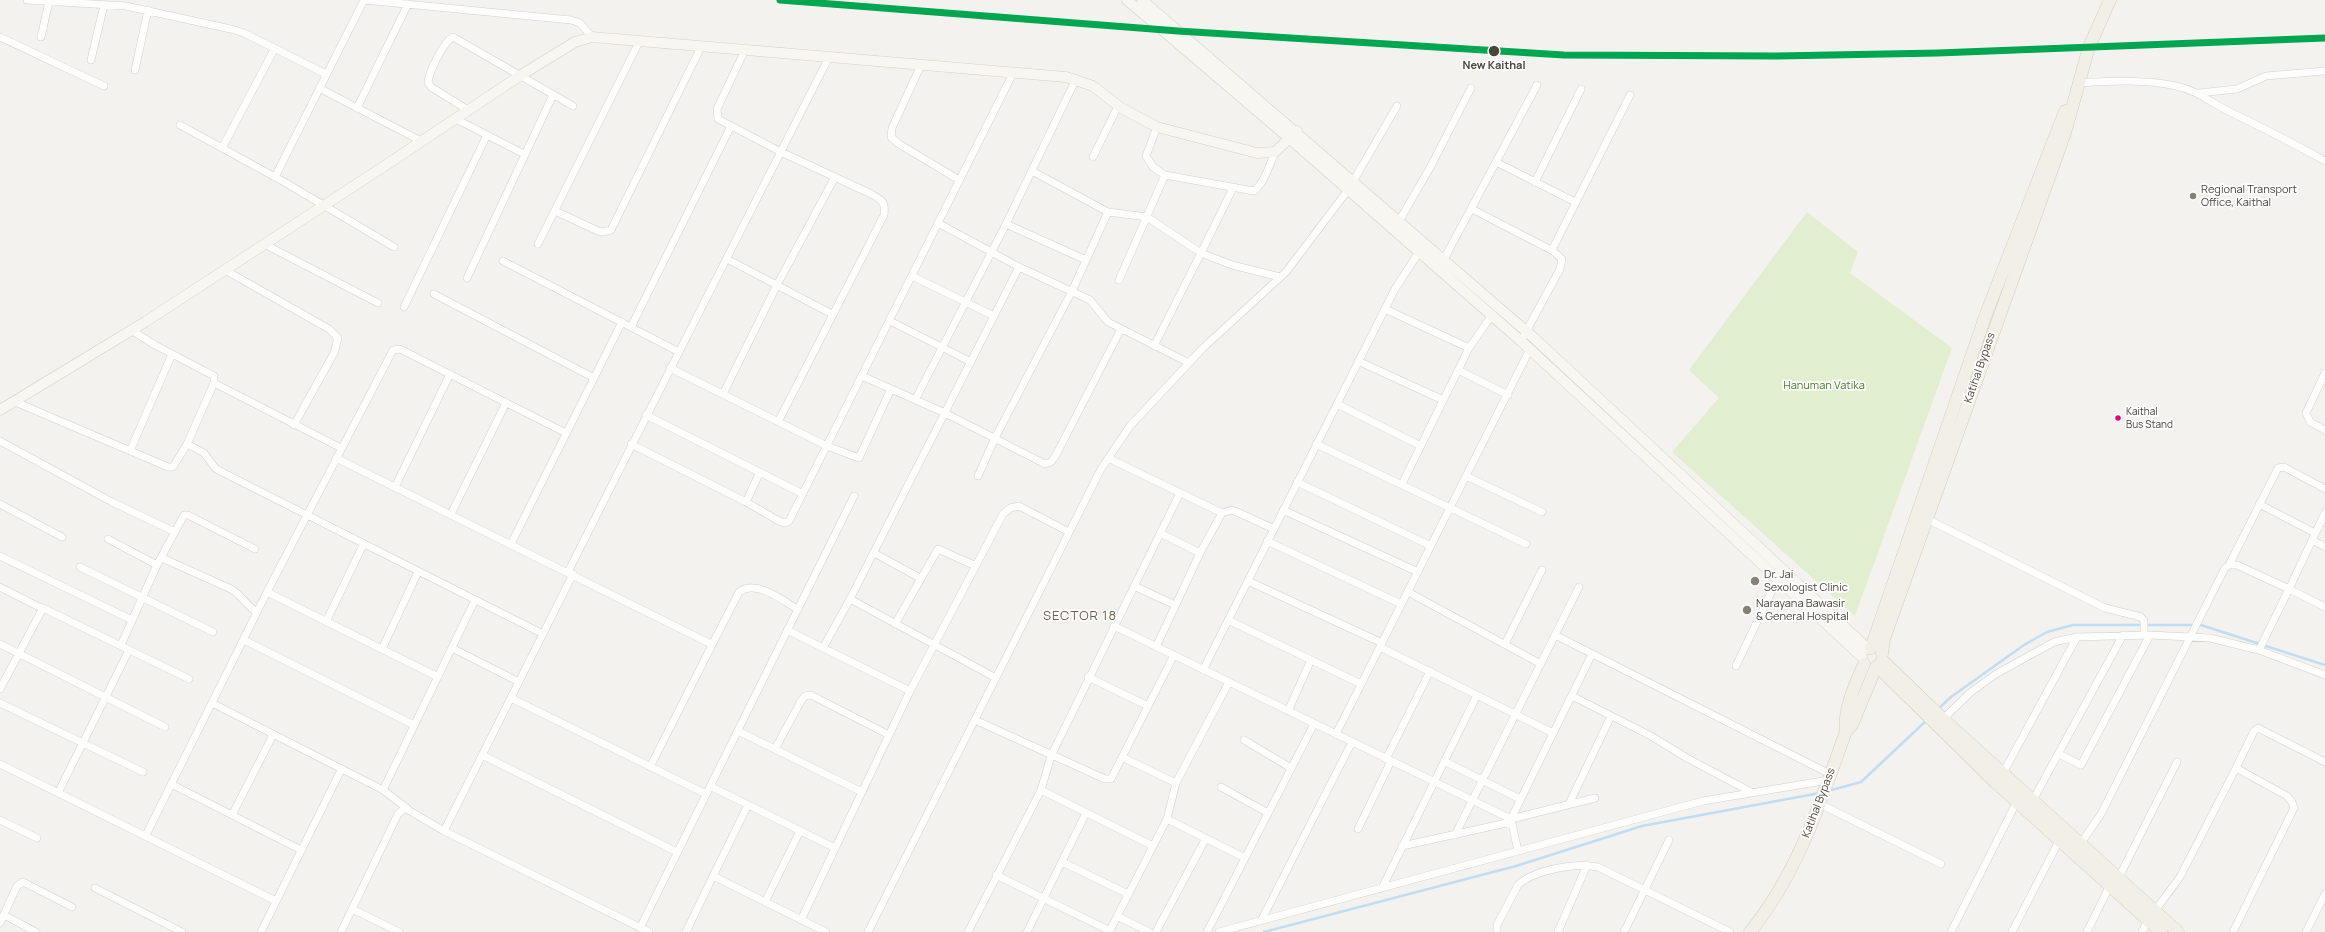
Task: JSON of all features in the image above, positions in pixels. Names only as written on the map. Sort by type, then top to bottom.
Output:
[{"type":"main road","points":[[1127,0],[1293,135]]},
{"type":"main road","points":[[1142,0],[1421,248],[1778,578],[1873,658]]},
{"type":"main road","name":"Katihal Bypass","points":[[1750,932],[1768,909],[1789,874],[1821,801],[1846,731],[1845,722],[1855,684],[1884,639],[2065,133],[2089,47],[2110,0]]},
{"type":"main road","points":[[0,410],[131,330],[325,205],[521,75],[575,42],[592,37],[1076,79],[1093,86],[1118,106],[1157,127],[1257,153],[1274,152],[1293,135]]},
{"type":"main road","name":"Katihal Bypass","points":[[1873,658],[1986,314],[2056,129],[2079,83]]},
{"type":"main road","points":[[1350,185],[1399,221],[1421,248],[1443,261],[1526,331],[1927,710],[2003,773],[2081,843],[2114,881]]},
{"type":"main road","points":[[1939,719],[2017,801],[2060,840],[2114,881],[2152,915],[2178,932]]},
{"type":"main road","points":[[2152,915],[2161,932]]},
{"type":"street","points":[[27,0],[104,5],[148,10],[244,33],[326,74]]},
{"type":"street","points":[[275,177],[364,0],[571,20],[580,23],[592,37]]},
{"type":"street","points":[[41,37],[49,2]]},
{"type":"street","points":[[357,108],[408,4]]},
{"type":"street","points":[[91,60],[104,5]]},
{"type":"street","points":[[135,70],[148,10]]},
{"type":"street","points":[[0,37],[104,86]]},
{"type":"street","points":[[468,110],[431,87],[428,82],[429,75],[448,38],[458,38],[573,106]]},
{"type":"street","points":[[538,244],[639,42]]},
{"type":"street","points":[[555,211],[598,231],[603,232],[611,230],[701,47]]},
{"type":"street","points":[[222,148],[275,48]]},
{"type":"street","points":[[745,50],[717,109],[718,119],[781,152],[882,199],[885,209],[884,215],[778,422]]},
{"type":"street","points":[[444,831],[543,634],[631,444],[727,259],[829,57]]},
{"type":"street","points":[[920,66],[892,128],[891,137],[899,144],[959,180]]},
{"type":"street","points":[[2199,93],[2237,89],[2266,76],[2325,71]]},
{"type":"street","points":[[631,444],[746,502],[779,521],[785,523],[789,521],[828,446],[1013,73]]},
{"type":"street","points":[[915,400],[941,347],[1006,224],[1076,79]]},
{"type":"street","points":[[2079,83],[2129,82],[2163,84],[2199,93],[2220,107],[2283,137],[2325,161]]},
{"type":"street","points":[[1443,261],[1538,85]]},
{"type":"street","points":[[319,88],[421,141]]},
{"type":"street","points":[[1399,221],[1432,166],[1471,88]]},
{"type":"street","points":[[1535,182],[1581,89]]},
{"type":"street","points":[[1553,251],[1575,202],[1630,94]]},
{"type":"street","points":[[467,278],[553,95]]},
{"type":"street","points":[[1093,158],[1118,106]]},
{"type":"street","points":[[868,932],[1069,532],[1108,458],[1130,426],[1189,363],[1261,293],[1280,277],[1350,185],[1397,106]]},
{"type":"street","points":[[456,119],[524,154]]},
{"type":"street","points":[[180,125],[325,205],[394,247]]},
{"type":"street","points":[[631,327],[731,126]]},
{"type":"street","points":[[1157,127],[1146,156],[1153,167],[1165,175],[1254,191],[1260,187],[1274,152]]},
{"type":"street","points":[[404,307],[486,135]]},
{"type":"street","points":[[1496,162],[1575,202]]},
{"type":"street","points":[[1032,171],[1108,212],[1146,217],[1201,253],[1232,265],[1280,277]]},
{"type":"street","points":[[1119,280],[1165,175]]},
{"type":"street","points":[[723,394],[777,285],[836,177]]},
{"type":"street","points":[[1154,346],[1233,188]]},
{"type":"street","points":[[1472,209],[1553,251],[1562,259],[1560,269],[1521,341]]},
{"type":"street","points":[[978,476],[995,438],[1072,291],[1108,212]]},
{"type":"street","points":[[938,223],[1019,267],[1090,300],[1102,317],[1154,346],[1189,363]]},
{"type":"street","points":[[1006,224],[1086,260]]},
{"type":"street","points":[[264,244],[378,303]]},
{"type":"street","points":[[1203,670],[1358,361],[1385,309],[1421,248]]},
{"type":"street","points":[[727,259],[832,314]]},
{"type":"street","points":[[503,261],[679,352]]},
{"type":"street","points":[[823,648],[874,553],[1019,267]]},
{"type":"street","points":[[224,270],[329,329],[338,338],[334,352],[294,425]]},
{"type":"street","points":[[912,276],[994,316]]},
{"type":"street","points":[[434,294],[594,378]]},
{"type":"street","points":[[1385,309],[1469,348]]},
{"type":"street","points":[[1402,484],[1469,348],[1492,315]]},
{"type":"street","points":[[890,321],[971,362]]},
{"type":"street","points":[[511,544],[622,322]]},
{"type":"street","points":[[862,376],[945,413],[1045,464],[1051,462],[1121,328]]},
{"type":"street","points":[[13,401],[130,451],[173,467],[187,444],[214,383],[212,374],[172,354],[131,330]]},
{"type":"street","points":[[146,836],[267,592],[393,350],[400,349],[566,433]]},
{"type":"street","points":[[1336,734],[1530,349]]},
{"type":"street","points":[[130,451],[172,354]]},
{"type":"street","points":[[1358,361],[1443,400]]},
{"type":"street","points":[[670,368],[854,458],[859,458],[862,455],[891,389]]},
{"type":"street","points":[[1458,370],[1508,395]]},
{"type":"street","points":[[2325,373],[2306,413],[2310,422],[2325,430]]},
{"type":"street","points":[[395,487],[450,374]]},
{"type":"street","points":[[214,383],[341,448]]},
{"type":"street","points":[[451,514],[506,403]]},
{"type":"street","points":[[1336,404],[1421,446]]},
{"type":"street","points":[[646,415],[803,494]]},
{"type":"street","points":[[0,441],[112,502],[175,532]]},
{"type":"street","points":[[187,444],[204,453],[216,468],[363,545],[543,634]]},
{"type":"street","points":[[1316,444],[1450,506],[1526,544]]},
{"type":"street","points":[[336,458],[711,644]]},
{"type":"street","points":[[1108,458],[1222,513],[1232,510],[1274,529]]},
{"type":"street","points":[[2081,843],[2101,814],[2225,568],[2280,467],[2325,489]]},
{"type":"street","points":[[746,502],[760,472]]},
{"type":"street","points":[[1466,476],[1542,512]]},
{"type":"street","points":[[1297,482],[1431,546]]},
{"type":"street","points":[[968,932],[1041,790],[1051,756],[1088,676],[1180,493]]},
{"type":"street","points":[[640,928],[854,496]]},
{"type":"street","points":[[0,504],[62,537]]},
{"type":"street","points":[[2259,504],[2313,536],[2325,546]]},
{"type":"street","points":[[801,920],[910,691],[1003,514],[1010,508],[1019,506],[1026,508],[1069,532]]},
{"type":"street","points":[[1283,510],[1418,572]]},
{"type":"street","points":[[1156,647],[1200,553],[1222,513]]},
{"type":"street","points":[[2260,648],[2325,513]]},
{"type":"street","points":[[120,645],[157,565],[184,516],[188,515],[255,549]]},
{"type":"street","points":[[1927,519],[2105,608],[2141,617],[2144,621],[2146,633],[2081,765],[2059,754]]},
{"type":"street","points":[[1160,534],[1200,553]]},
{"type":"street","points":[[108,539],[157,565]]},
{"type":"street","points":[[1267,541],[1401,604]]},
{"type":"street","points":[[326,622],[363,545]]},
{"type":"street","points":[[896,624],[920,578],[938,549],[976,566]]},
{"type":"street","points":[[874,553],[920,578]]},
{"type":"street","points":[[0,556],[132,620]]},
{"type":"street","points":[[162,558],[231,589],[238,593],[246,604],[257,612]]},
{"type":"street","points":[[2228,565],[2237,566],[2325,607]]},
{"type":"street","points":[[80,567],[213,632]]},
{"type":"street","points":[[1505,644],[1542,570]]},
{"type":"street","points":[[382,649],[418,572]]},
{"type":"street","points":[[1736,666],[1778,578]]},
{"type":"street","points":[[1248,581],[1381,645],[1553,734]]},
{"type":"street","points":[[0,586],[41,608],[189,679]]},
{"type":"street","points":[[1134,586],[1175,605]]},
{"type":"street","points":[[1455,835],[1579,587]]},
{"type":"street","points":[[650,767],[711,644],[740,592],[745,588],[756,588],[797,609]]},
{"type":"street","points":[[267,592],[438,677]]},
{"type":"street","points":[[1408,592],[1541,664]]},
{"type":"street","points":[[850,599],[934,646],[996,678]]},
{"type":"street","points":[[382,790],[475,600]]},
{"type":"street","points":[[0,689],[20,653],[41,608]]},
{"type":"street","points":[[1228,620],[1361,684]]},
{"type":"street","points":[[1114,626],[1472,800],[1511,821]]},
{"type":"street","points":[[787,630],[910,691]]},
{"type":"street","points":[[1939,719],[1971,692],[1996,674],[2054,642],[2077,637],[2146,633],[2193,633],[2260,648],[2325,675]]},
{"type":"street","points":[[1555,635],[1829,779]]},
{"type":"street","points":[[2034,800],[2123,635]]},
{"type":"street","points":[[2003,773],[2077,637]]},
{"type":"street","points":[[244,640],[414,725]]},
{"type":"street","points":[[0,644],[165,726]]},
{"type":"street","points":[[452,648],[519,682]]},
{"type":"street","points":[[58,793],[129,650]]},
{"type":"street","points":[[1518,851],[1511,821],[1520,799],[1592,654]]},
{"type":"street","points":[[974,720],[1051,756],[1105,779],[1110,779],[1174,655]]},
{"type":"street","points":[[1288,711],[1311,660]]},
{"type":"street","points":[[1358,829],[1430,671]]},
{"type":"street","points":[[1088,676],[1148,706]]},
{"type":"street","points":[[996,875],[1109,931],[1167,819],[1176,783],[1229,682]]},
{"type":"street","points":[[775,749],[801,701],[805,696],[811,695],[889,735]]},
{"type":"street","points":[[1382,888],[1433,781],[1477,695]]},
{"type":"street","points":[[1572,696],[1752,792]]},
{"type":"street","points":[[511,698],[706,794]]},
{"type":"street","points":[[0,703],[143,772]]},
{"type":"street","points":[[212,704],[382,790],[408,809],[444,831],[649,932]]},
{"type":"street","points":[[1569,804],[1611,716]]},
{"type":"street","points":[[1207,932],[1314,724]]},
{"type":"street","points":[[2142,932],[2152,915],[2180,877],[2254,731],[2258,728],[2325,762]]},
{"type":"street","points":[[738,731],[862,792]]},
{"type":"street","points":[[232,815],[273,735]]},
{"type":"street","points":[[1244,740],[1291,768]]},
{"type":"street","points":[[1261,921],[1352,742]]},
{"type":"street","points":[[482,755],[678,852]]},
{"type":"street","points":[[1122,757],[1176,783]]},
{"type":"street","points":[[1444,761],[1520,799]]},
{"type":"street","points":[[2087,932],[2178,762]]},
{"type":"street","points":[[0,764],[276,901]]},
{"type":"street","points":[[2233,932],[2294,808],[2292,802],[2287,796],[2236,768]]},
{"type":"street","points":[[261,932],[341,770]]},
{"type":"street","points":[[1219,932],[1703,801],[1829,779]]},
{"type":"street","points":[[171,784],[301,850]]},
{"type":"street","points":[[710,786],[835,848]]},
{"type":"street","points":[[1221,787],[1268,813]]},
{"type":"street","points":[[1041,790],[1153,846]]},
{"type":"street","points":[[1402,846],[1455,835],[1595,798]]},
{"type":"street","points":[[1821,801],[1941,864]]},
{"type":"street","points":[[1951,932],[2017,801]]},
{"type":"street","points":[[686,932],[748,805]]},
{"type":"street","points":[[340,932],[398,814],[402,810],[408,809]]},
{"type":"street","points":[[1027,932],[1086,813]]},
{"type":"street","points":[[1167,819],[1245,858]]},
{"type":"street","points":[[0,820],[37,838]]},
{"type":"street","points":[[765,902],[800,830]]},
{"type":"street","points":[[1156,932],[1206,838]]},
{"type":"street","points":[[1624,932],[1669,840]]},
{"type":"street","points":[[2012,932],[2060,840]]},
{"type":"street","points":[[1062,862],[1128,894]]},
{"type":"street","points":[[1558,932],[1587,865]]},
{"type":"street","points":[[1497,932],[1497,925],[1518,886],[1523,880],[1538,873],[1587,865],[1598,867],[1730,932]]},
{"type":"street","points":[[713,876],[826,932]]},
{"type":"street","points":[[0,923],[17,886],[23,882],[72,907]]},
{"type":"street","points":[[95,888],[182,932]]},
{"type":"street","points":[[2306,932],[2325,894]]},
{"type":"street","points":[[352,909],[399,932]]},
{"type":"street","points":[[4,915],[36,932]]},
{"type":"street","points":[[1117,916],[1149,932]]},
{"type":"green space","name":"Hanuman Vatika","points":[[1807,212],[1858,252],[1850,273],[1952,348],[1855,616],[1672,452],[1719,398],[1689,370]]},
{"type":"waterway","points":[[1938,709],[1951,697],[2024,645],[2047,632],[2073,625],[2201,625],[2325,665]]},
{"type":"waterway","points":[[1828,791],[1861,782],[1927,720]]},
{"type":"waterway","points":[[1264,932],[1516,866],[1642,826],[1820,793]]},
{"type":"transit line","points":[[780,0],[1178,31],[1564,55],[1777,56],[1938,53],[2325,38]]},
{"type":"place","name":"New Kaithal","points":[[1494,51]]},
{"type":"place","name":"Regional Transport Office, Kaithal","points":[[2193,196]]},
{"type":"place","name":"Kaithal Bus Stand","points":[[2118,418]]},
{"type":"place","name":"Dr. Jai Sexologist Clinic","points":[[1755,581]]},
{"type":"place","name":"Narayana Bawasir & General Hospital","points":[[1747,610]]},
{"type":"district","name":"SECTOR 18","points":[[1080,616]]}]
